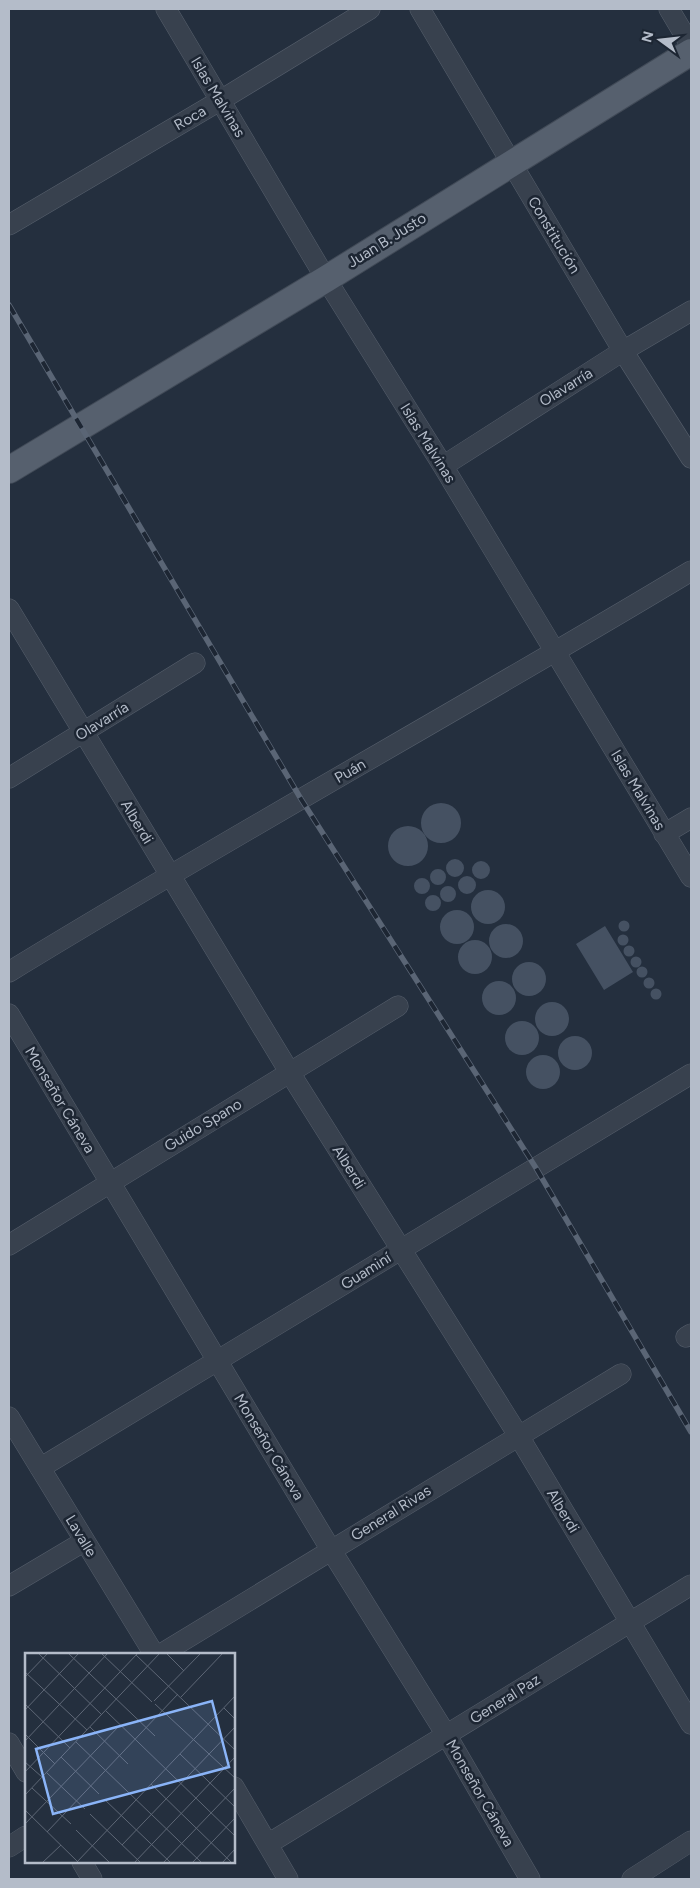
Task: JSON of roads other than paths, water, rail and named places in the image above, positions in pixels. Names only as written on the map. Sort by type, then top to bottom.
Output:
[{"type":"main road","name":"Juan B. Justo","points":[[37,455],[691,52]]},
{"type":"main road","points":[[9,470],[37,455]]},
{"type":"main road","points":[[9,480],[37,455]]},
{"type":"street","name":"Islas Malvinas","points":[[166,9],[326,278],[443,466],[691,877]]},
{"type":"street","name":"Roca","points":[[9,225],[221,100],[370,9]]},
{"type":"street","name":"Constitución","points":[[420,9],[623,351],[691,458]]},
{"type":"street","points":[[669,9],[691,46]]},
{"type":"street","name":"Olavarría","points":[[443,466],[623,351],[691,311]]},
{"type":"street","name":"Puán","points":[[9,972],[168,874],[556,652],[691,571]]},
{"type":"street","name":"Alberdi","points":[[9,609],[290,1073],[518,1435],[691,1724]]},
{"type":"street","name":"Olavarría","points":[[9,778],[195,663]]},
{"type":"street","points":[[664,834],[691,818]]},
{"type":"street","name":"Guido Spano","points":[[9,1245],[398,1006]]},
{"type":"street","name":"Monseñor Cáneva","points":[[9,1014],[331,1550],[447,1736],[530,1879]]},
{"type":"street","name":"Guaminí","points":[[40,1468],[691,1074]]},
{"type":"street","name":"General Rivas","points":[[163,1653],[621,1374]]},
{"type":"street","name":"Lavalle","points":[[9,1417],[153,1653]]},
{"type":"street","points":[[9,1586],[84,1542]]},
{"type":"street","name":"General Paz","points":[[268,1844],[691,1585]]},
{"type":"street","points":[[9,1744],[25,1770]]},
{"type":"street","points":[[235,1789],[288,1879]]},
{"type":"street","points":[[9,1847],[25,1837]]},
{"type":"street","points":[[632,1879],[691,1841]]},
{"type":"street","points":[[83,1863],[92,1879]]},
{"type":"railway","points":[[9,305],[301,799],[536,1168],[691,1432]]}]
